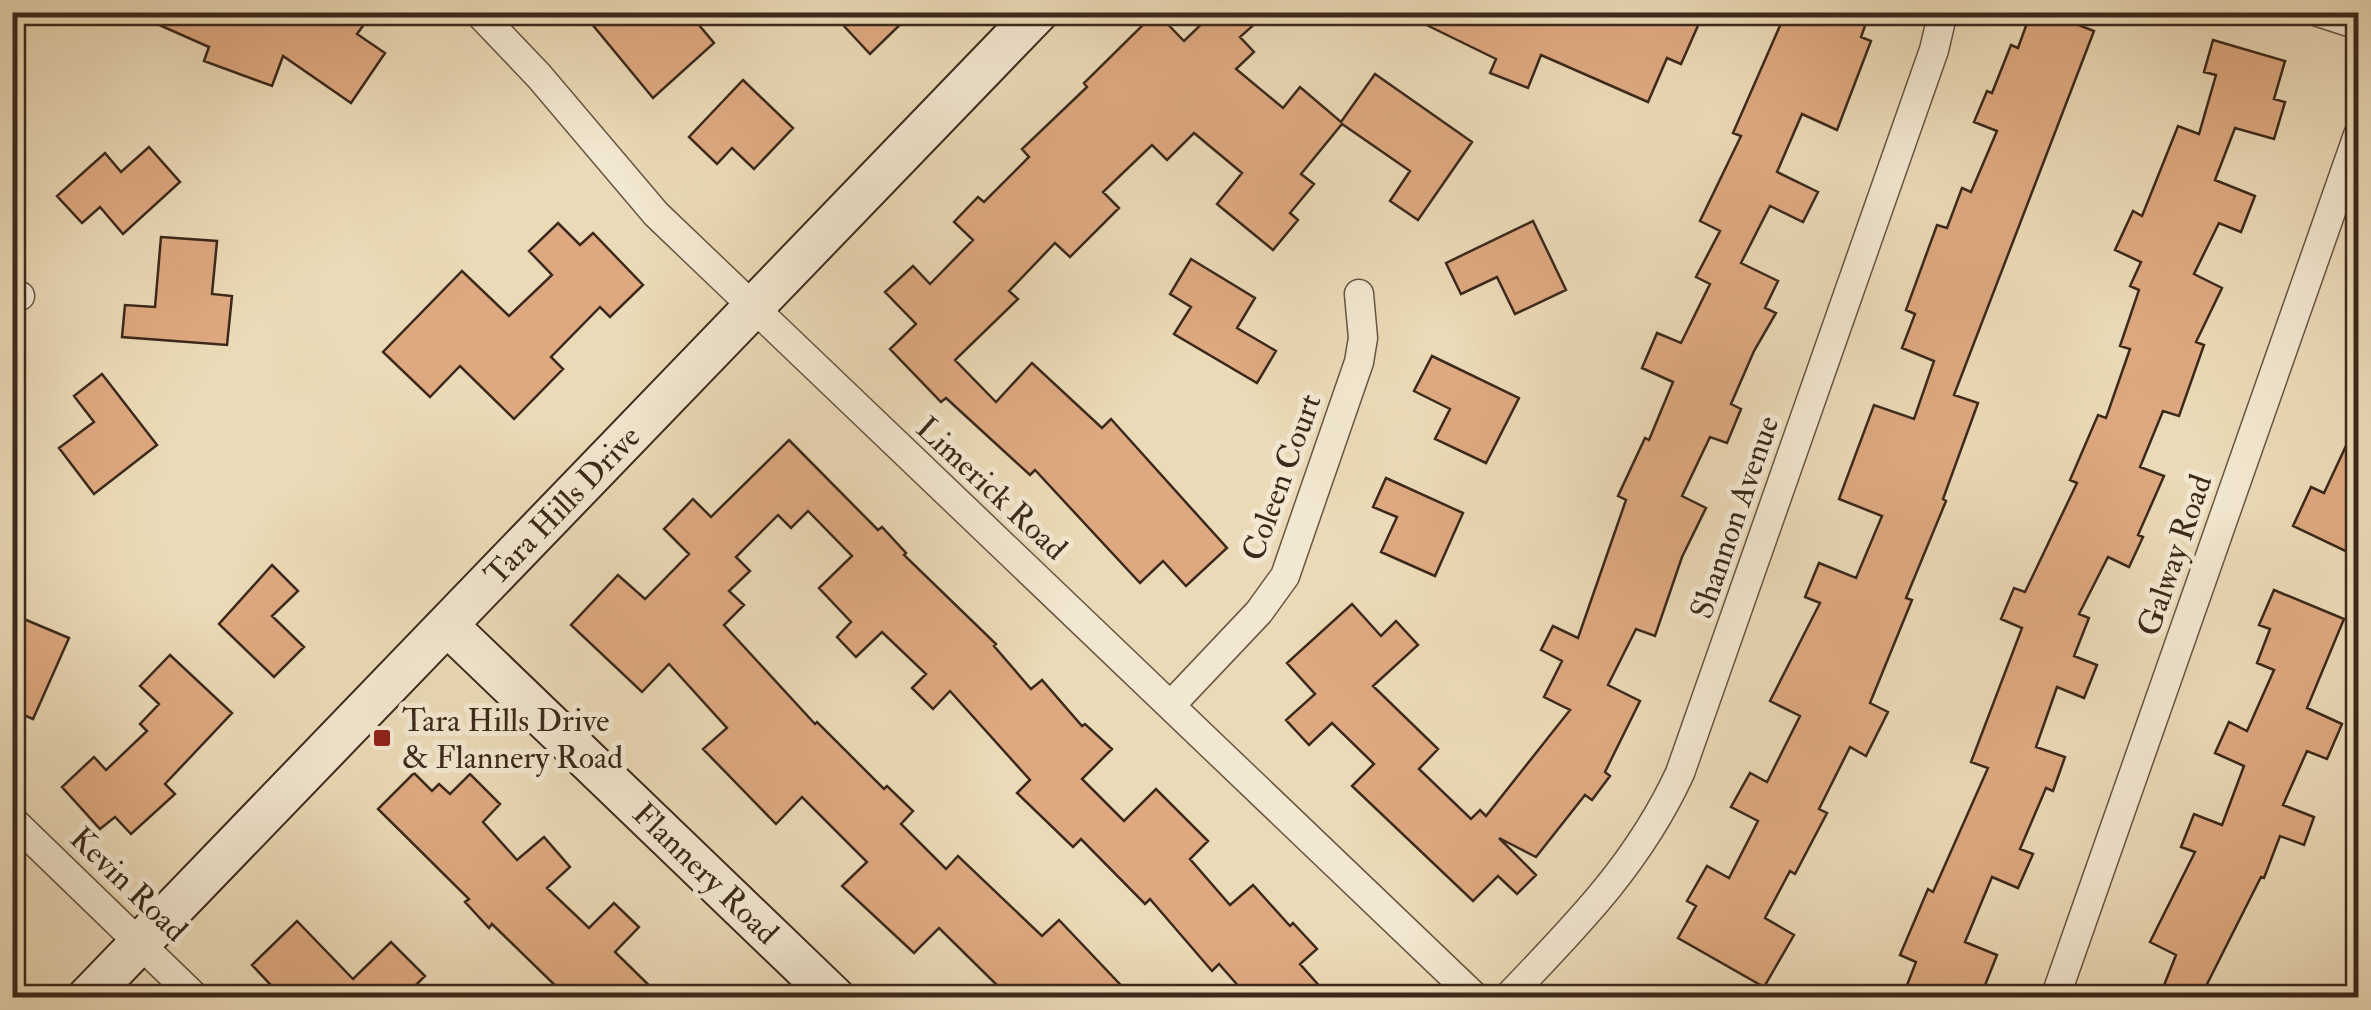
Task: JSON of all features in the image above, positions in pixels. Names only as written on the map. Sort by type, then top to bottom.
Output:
[{"type":"street","name":"Limerick Road","points":[[478,12],[539,76],[656,214],[1476,998]]},
{"type":"street","name":"Tara Hills Drive","points":[[88,998],[1038,12]]},
{"type":"street","name":"Shannon Avenue","points":[[1507,998],[1624,870],[1653,827],[1680,773],[1934,50],[1943,12]]},
{"type":"street","points":[[2318,12],[2358,26]]},
{"type":"street","name":"Galway Road","points":[[2055,998],[2358,135]]},
{"type":"street","name":"Coleen Court","points":[[1170,705],[1259,612],[1284,576],[1359,362],[1359,294]]},
{"type":"street","name":"Flannery Road","points":[[447,625],[835,998]]},
{"type":"street","name":"Kevin Road","points":[[12,820],[196,998]]},
{"type":"building","points":[[130,12],[349,12],[365,23],[357,34],[385,53],[351,103],[283,56],[272,86],[204,61],[209,47]]},
{"type":"building","points":[[582,12],[688,12],[714,43],[653,98]]},
{"type":"building","points":[[831,12],[913,12],[870,54]]},
{"type":"building","points":[[1156,12],[1184,41],[1214,12],[1268,12],[1240,37],[1254,52],[1236,69],[1283,108],[1300,87],[1341,122],[1375,74],[1472,142],[1418,220],[1390,201],[1410,171],[1342,124],[1301,174],[1314,184],[1290,213],[1298,220],[1273,250],[1217,204],[1242,173],[1194,133],[1167,160],[1152,145],[1103,192],[1119,208],[1070,257],[1055,243],[1009,291],[1018,299],[955,360],[996,402],[1032,363],[1102,428],[1111,419],[1227,548],[1186,586],[1163,561],[1140,583],[1035,470],[1030,475],[946,398],[941,402],[890,349],[916,324],[885,292],[913,266],[930,284],[973,240],[954,222],[978,197],[984,202],[1029,157],[1022,149],[1087,87],[1084,83]]},
{"type":"building","points":[[1400,12],[1704,12],[1681,64],[1667,58],[1648,102],[1541,55],[1528,88],[1490,73],[1496,59]]},
{"type":"building","points":[[1786,12],[1870,12],[1861,37],[1871,41],[1837,130],[1802,114],[1777,172],[1818,192],[1803,222],[1770,206],[1741,263],[1778,281],[1765,308],[1776,313],[1731,404],[1741,409],[1727,443],[1710,437],[1682,496],[1706,508],[1682,557],[1655,636],[1636,629],[1608,685],[1640,701],[1605,772],[1610,776],[1592,800],[1585,795],[1536,857],[1499,838],[1536,875],[1517,894],[1498,876],[1473,901],[1352,786],[1374,764],[1332,723],[1309,745],[1286,720],[1315,694],[1287,663],[1352,604],[1381,636],[1396,621],[1418,645],[1373,686],[1438,749],[1419,769],[1471,819],[1480,810],[1486,816],[1570,710],[1544,697],[1562,661],[1541,650],[1553,626],[1578,638],[1626,500],[1618,496],[1645,438],[1649,440],[1673,382],[1642,368],[1657,333],[1681,343],[1710,284],[1696,277],[1720,231],[1700,221],[1741,136],[1733,133]]},
{"type":"building","points":[[2031,12],[2045,12],[2094,31],[1954,395],[1978,403],[1943,499],[1946,501],[1906,598],[1912,600],[1870,703],[1888,712],[1866,756],[1850,747],[1819,809],[1827,813],[1795,874],[1790,871],[1765,918],[1794,935],[1764,987],[1678,938],[1696,906],[1687,901],[1707,866],[1729,878],[1758,821],[1731,807],[1750,773],[1767,782],[1800,716],[1770,701],[1820,603],[1805,597],[1819,563],[1856,578],[1882,516],[1839,499],[1874,405],[1914,419],[1934,361],[1902,348],[1915,314],[1906,310],[1937,225],[1947,228],[1962,188],[1971,192],[1997,131],[1974,122],[1987,91],[1992,93],[2011,45],[2018,48]]},
{"type":"building","points":[[2213,40],[2285,61],[2274,99],[2285,102],[2274,139],[2235,128],[2215,180],[2255,196],[2241,232],[2219,223],[2194,274],[2222,288],[2196,342],[2204,345],[2179,416],[2163,411],[2140,467],[2164,476],[2138,535],[2143,537],[2129,567],[2108,557],[2079,614],[2089,618],[2074,656],[2097,665],[2084,698],[2057,687],[2036,747],[2065,757],[2053,791],[2046,788],[2020,849],[2033,854],[2018,888],[1992,877],[1965,942],[1997,955],[1980,998],[1902,998],[1916,962],[1900,955],[1928,889],[1933,892],[1988,768],[1971,762],[2022,628],[2001,619],[2014,588],[2025,592],[2077,483],[2070,480],[2098,415],[2106,418],[2130,349],[2120,346],[2139,290],[2130,286],[2141,262],[2115,250],[2133,211],[2142,216],[2178,126],[2199,134],[2216,75],[2204,72]]},
{"type":"building","points":[[743,80],[793,128],[754,169],[732,148],[717,164],[689,137]]},
{"type":"building","points":[[149,147],[180,182],[123,234],[100,207],[82,223],[57,196],[105,153],[121,172]]},
{"type":"building","points":[[1533,221],[1566,290],[1515,314],[1497,277],[1461,294],[1446,263]]},
{"type":"building","points":[[558,223],[580,245],[593,233],[643,285],[610,317],[600,307],[551,357],[563,369],[514,419],[460,366],[430,397],[383,352],[462,271],[509,316],[552,275],[529,251]]},
{"type":"building","points":[[161,237],[217,241],[212,294],[232,296],[227,345],[122,337],[125,305],[155,307]]},
{"type":"building","points":[[1191,259],[1255,298],[1237,328],[1276,351],[1257,383],[1174,334],[1191,307],[1170,294]]},
{"type":"building","points":[[1432,356],[1519,398],[1486,463],[1435,439],[1450,409],[1414,391]]},
{"type":"building","points":[[102,374],[157,445],[94,494],[59,448],[94,422],[74,396]]},
{"type":"building","points":[[2358,420],[2358,557],[2293,526],[2311,487],[2324,493]]},
{"type":"building","points":[[789,440],[878,530],[882,527],[904,555],[996,644],[1031,689],[1042,680],[1082,726],[1085,724],[1112,749],[1082,779],[1124,821],[1156,789],[1208,841],[1190,859],[1230,905],[1253,885],[1290,926],[1293,923],[1317,949],[1300,964],[1330,998],[1249,998],[1219,964],[1212,971],[1150,899],[1145,904],[1081,839],[1073,847],[1017,793],[1030,780],[950,691],[933,709],[912,688],[926,674],[882,632],[856,657],[837,637],[851,622],[819,588],[852,556],[808,511],[791,528],[778,515],[736,557],[750,571],[729,591],[744,605],[724,625],[815,724],[913,811],[901,824],[946,869],[958,856],[1042,936],[1059,920],[1133,998],[1010,998],[939,928],[914,953],[842,886],[867,862],[802,797],[776,824],[703,749],[727,728],[669,664],[642,692],[571,625],[618,575],[645,599],[689,554],[664,529],[693,499],[711,517]]},
{"type":"building","points":[[1386,478],[1463,513],[1435,576],[1381,552],[1397,517],[1373,507]]},
{"type":"building","points":[[272,565],[298,591],[272,616],[304,647],[274,677],[219,624]]},
{"type":"building","points":[[2274,590],[2344,619],[2307,708],[2342,724],[2327,759],[2307,751],[2283,805],[2314,817],[2304,845],[2280,836],[2264,878],[2261,877],[2200,998],[2159,998],[2176,955],[2150,942],[2195,852],[2181,847],[2194,814],[2222,825],[2244,766],[2215,753],[2229,722],[2247,731],[2274,670],[2257,663],[2270,629],[2259,625]]},
{"type":"building","points":[[12,614],[69,638],[33,719],[12,710]]},
{"type":"building","points":[[170,655],[232,713],[165,784],[175,794],[131,834],[115,817],[100,829],[62,787],[94,757],[106,770],[147,731],[140,724],[159,704],[140,686]]},
{"type":"building","points":[[414,773],[432,791],[439,784],[450,794],[470,774],[500,804],[483,822],[517,860],[544,837],[570,867],[547,888],[589,928],[614,903],[639,927],[615,952],[662,998],[568,998],[492,924],[489,928],[465,902],[469,899],[378,809]]},
{"type":"building","points":[[297,921],[353,979],[391,942],[425,976],[403,998],[283,998],[252,965]]},
{"type":"place","name":"Tara Hills Drive & Flannery Road","points":[[382,738]]}]
